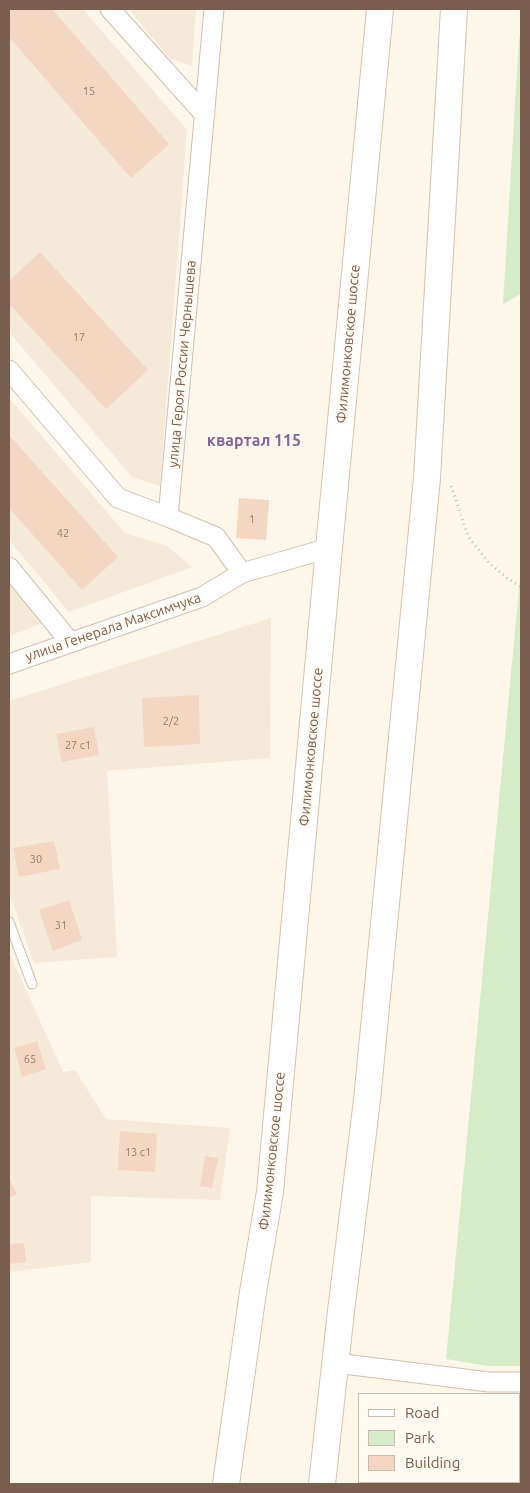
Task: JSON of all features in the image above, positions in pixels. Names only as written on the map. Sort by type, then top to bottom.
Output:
[{"type":"main road","name":"Филимонковское шоссе","points":[[226,1484],[253,1292],[270,1192],[380,9]]},
{"type":"main road","points":[[322,1484],[368,1100],[427,478],[454,9]]},
{"type":"street","points":[[110,9],[205,114]]},
{"type":"street","name":"улица Героя России Чернышева","points":[[168,517],[214,9]]},
{"type":"street","points":[[9,370],[118,498],[216,537],[242,573]]},
{"type":"street","name":"улица Генерала Максимчука","points":[[9,664],[202,598],[242,573],[329,548]]},
{"type":"street","points":[[9,566],[70,642]]},
{"type":"street","points":[[336,1363],[489,1382],[521,1382]]},
{"type":"lane","points":[[9,922],[32,984]]},
{"type":"path","points":[[450,484],[468,536],[488,563],[521,587]]},
{"type":"shaded area","points":[[9,9],[83,9],[187,130],[160,486],[132,477],[9,332]]},
{"type":"shaded area","points":[[129,9],[196,9],[192,66],[169,58]]},
{"type":"shaded area","points":[[9,398],[125,533],[167,546],[192,567],[69,612],[9,540]]},
{"type":"shaded area","points":[[9,579],[46,622],[9,636]]},
{"type":"shaded area","points":[[271,618],[270,758],[107,771],[117,957],[34,963],[9,892],[9,701]]},
{"type":"shaded area","points":[[9,952],[63,1072],[75,1070],[106,1119],[230,1128],[220,1200],[91,1196],[91,1262],[9,1272]]},
{"type":"green space","points":[[521,36],[521,294],[503,304],[519,37]]},
{"type":"green space","points":[[521,568],[521,1366],[488,1366],[446,1359]]},
{"type":"green space","points":[[521,1395],[521,1484],[408,1484],[520,1483]]},
{"type":"building","points":[[9,9],[52,9],[169,144],[131,178],[9,37]]},
{"type":"building","points":[[40,252],[148,370],[106,409],[9,304],[9,281]]},
{"type":"building","points":[[9,435],[118,557],[82,590],[9,508]]},
{"type":"building","points":[[239,498],[269,500],[266,540],[236,538]]},
{"type":"building","points":[[199,695],[200,744],[144,747],[142,698]]},
{"type":"building","points":[[94,727],[99,755],[62,762],[56,734]]},
{"type":"building","points":[[54,841],[60,869],[19,877],[13,848]]},
{"type":"building","points":[[69,900],[82,940],[53,951],[39,910]]},
{"type":"building","points":[[37,1041],[46,1069],[22,1077],[14,1048]]},
{"type":"building","points":[[120,1131],[157,1134],[155,1172],[118,1170]]},
{"type":"building","points":[[205,1156],[218,1158],[212,1188],[200,1186]]},
{"type":"building","points":[[9,1178],[17,1194],[9,1198]]},
{"type":"building","points":[[24,1243],[26,1262],[9,1264],[9,1244]]},
{"type":"district","name":"квартал 115","points":[[254,441]]}]
